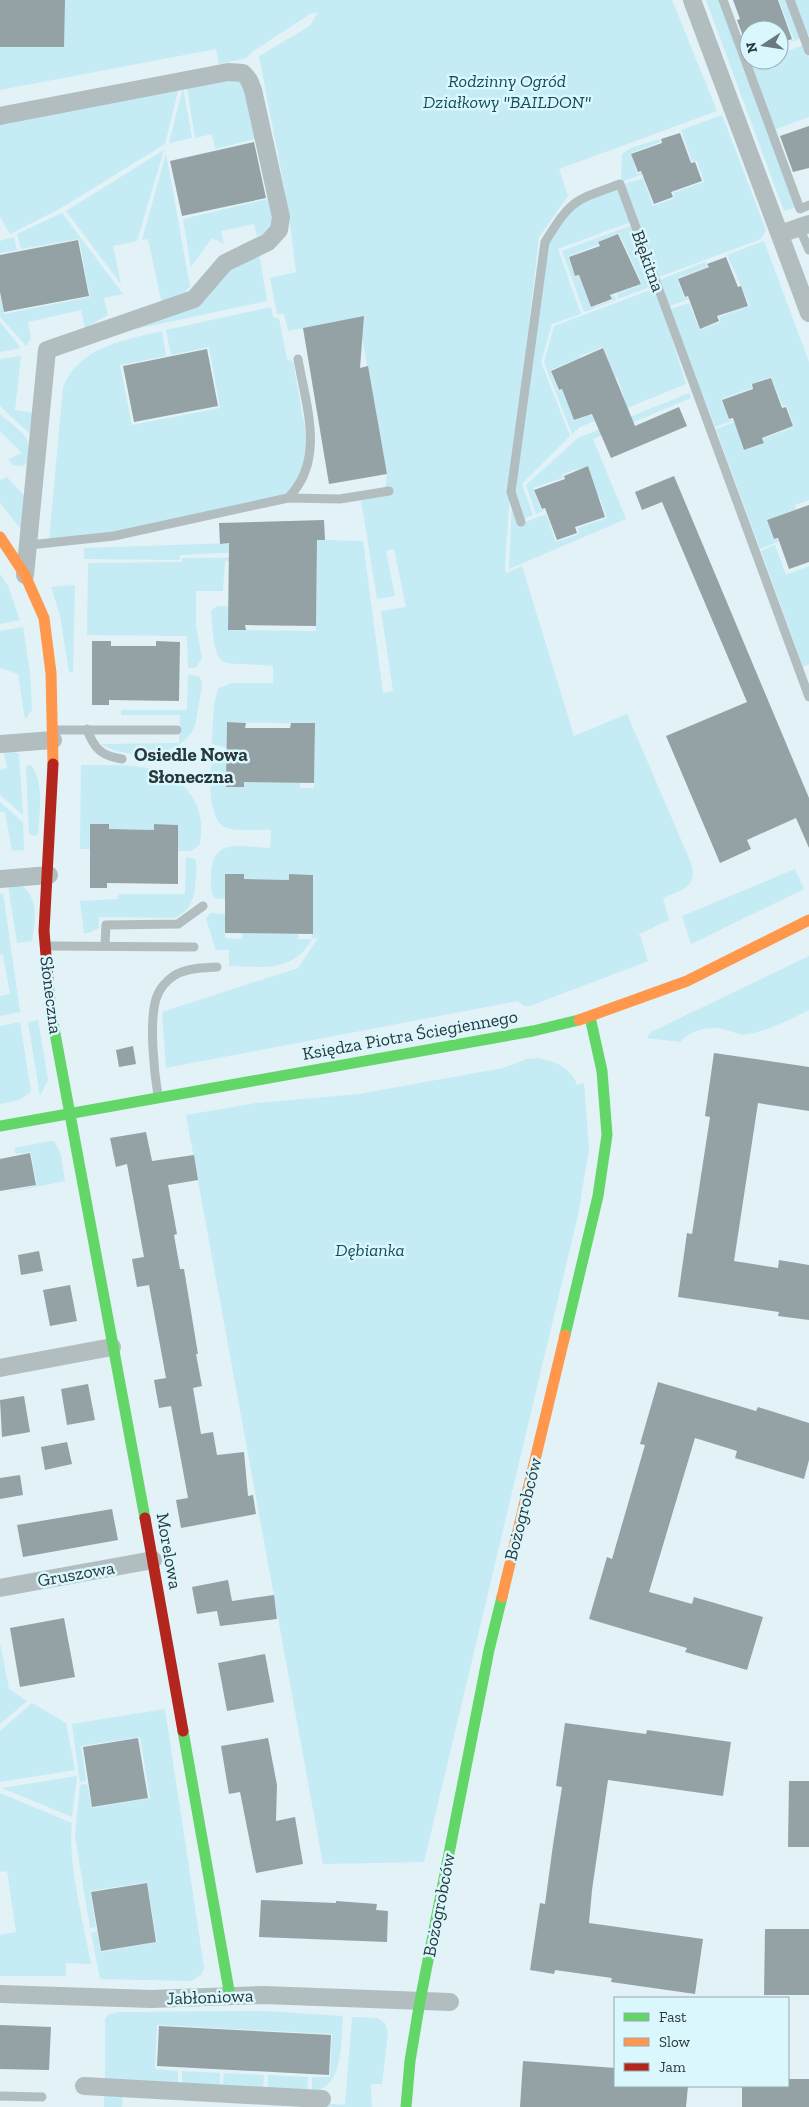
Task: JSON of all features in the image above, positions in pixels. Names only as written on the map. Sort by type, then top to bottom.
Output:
[{"type":"street","points":[[692,0],[809,312]]},
{"type":"street","points":[[0,116],[228,72],[243,73],[250,80],[253,90],[281,217],[279,230],[268,242],[225,264],[194,299],[47,350],[25,574]]},
{"type":"street","points":[[780,234],[804,225]]},
{"type":"street","name":"Słoneczna","points":[[0,537],[25,574],[44,618],[51,673],[53,735],[44,946],[51,1012],[71,1113]]},
{"type":"street","points":[[0,744],[53,735]]},
{"type":"street","points":[[0,879],[48,875]]},
{"type":"street","name":"Księdza Piotra Ściegiennego","points":[[0,1126],[533,1031],[590,1017],[687,981],[809,920]]},
{"type":"street","name":"Bożogrobców","points":[[406,2107],[410,2061],[420,2001],[489,1650],[598,1196],[607,1135],[602,1071],[590,1017]]},
{"type":"street","name":"Morelowa","points":[[71,1113],[230,1996]]},
{"type":"street","points":[[0,1368],[112,1347]]},
{"type":"street","name":"Gruszowa","points":[[0,1588],[153,1560]]},
{"type":"street","name":"Jabłoniowa","points":[[0,1994],[151,1999],[264,1995],[420,2001]]},
{"type":"street","points":[[420,2001],[450,2002]]},
{"type":"street","points":[[84,2086],[322,2099]]},
{"type":"lane","points":[[722,0],[800,209],[809,206]]},
{"type":"lane","points":[[790,0],[809,51]]},
{"type":"lane","name":"Błękitna","points":[[521,522],[512,492],[545,242],[565,210],[577,199],[620,184],[809,697]]},
{"type":"lane","points":[[804,225],[809,250]]},
{"type":"lane","points":[[288,498],[303,479],[309,465],[312,440],[298,359]]},
{"type":"lane","points":[[29,545],[114,536],[288,498],[340,499],[389,491]]},
{"type":"lane","points":[[53,735],[87,729],[177,730]]},
{"type":"lane","points":[[87,729],[91,743],[101,753],[122,760]]},
{"type":"lane","points":[[105,945],[106,925],[178,924],[204,906]]},
{"type":"lane","points":[[44,946],[194,947]]},
{"type":"lane","points":[[159,1097],[154,1066],[154,1013],[160,989],[166,982],[182,972],[217,967]]},
{"type":"lane","points":[[0,2096],[42,2097]]},
{"type":"green space","name":"Rodzinny Ogród Działkowy \"BAILDON\"","points":[[0,0],[672,0],[717,111],[559,169],[568,196],[539,237],[510,490],[505,569],[506,573],[522,566],[574,736],[627,714],[691,863],[693,871],[690,883],[681,890],[663,898],[669,920],[637,935],[640,935],[648,961],[530,1006],[524,1006],[518,1001],[166,1068],[162,1012],[298,968],[318,938],[312,939],[313,875],[289,874],[289,880],[244,879],[244,874],[226,874],[225,899],[213,896],[211,876],[213,863],[222,849],[239,846],[270,848],[271,830],[237,830],[221,825],[214,810],[210,781],[211,766],[217,761],[227,763],[227,787],[244,787],[244,782],[300,783],[300,788],[314,788],[315,724],[227,722],[227,748],[212,744],[214,704],[218,689],[231,683],[273,683],[273,666],[223,661],[218,656],[215,647],[211,611],[217,606],[228,606],[228,630],[316,631],[317,562],[225,561],[223,591],[196,591],[196,625],[202,659],[195,668],[188,668],[187,636],[87,635],[88,563],[182,562],[182,558],[316,557],[316,553],[180,555],[180,560],[84,559],[84,548],[325,540],[363,541],[383,693],[393,691],[381,611],[406,607],[394,549],[386,551],[395,596],[377,599],[361,500],[385,495],[387,474],[362,337],[362,317],[288,331],[284,314],[277,314],[270,278],[296,272],[288,207],[259,56],[310,26],[318,12],[310,14],[252,52],[247,58],[219,64],[216,49],[0,90]]},
{"type":"green space","points":[[706,0],[720,0],[739,51],[739,70],[746,70],[797,207],[784,211]]},
{"type":"green space","points":[[779,0],[788,0],[802,38],[789,43],[794,40],[789,27],[789,20],[786,20]]},
{"type":"green space","points":[[794,0],[809,0],[809,35],[807,35]]},
{"type":"green space","points":[[804,45],[809,58],[809,117],[773,130],[752,70],[789,70],[789,50]]},
{"type":"green space","points":[[240,75],[279,214],[265,234],[257,236],[254,224],[221,231],[224,244],[212,238],[191,267],[183,219],[268,199],[255,139],[215,149],[212,134],[195,138],[186,82]]},
{"type":"green space","points":[[180,83],[165,144],[61,208],[10,234],[0,217],[0,119]]},
{"type":"green space","points":[[183,87],[192,138],[169,143]]},
{"type":"green space","points":[[722,115],[766,230],[761,239],[656,278],[622,185],[643,178],[653,206],[675,198],[673,193],[704,182],[697,161],[692,161],[681,130]]},
{"type":"green space","points":[[659,139],[660,142],[631,153],[637,174],[642,172],[643,174],[621,182],[622,154],[631,148]]},
{"type":"green space","points":[[164,150],[137,241],[113,246],[121,284],[66,211]]},
{"type":"green space","points":[[166,153],[190,287],[181,297],[162,304],[148,239],[142,240]]},
{"type":"green space","points":[[618,186],[631,222],[558,249],[581,314],[552,324],[541,362],[570,436],[522,484],[533,515],[522,520],[513,492],[546,242],[567,211]]},
{"type":"green space","points":[[62,213],[123,294],[104,298],[108,315],[85,328],[81,310],[28,322],[31,339],[26,346],[0,317],[0,295],[4,314],[90,297],[79,239],[21,249],[17,234]]},
{"type":"green space","points":[[632,225],[655,285],[618,299],[617,294],[642,284],[619,233],[597,242],[598,245],[568,256],[575,277],[579,276],[591,308],[613,300],[611,296],[614,295],[616,300],[584,312],[562,251]]},
{"type":"green space","points":[[14,237],[17,250],[0,253],[0,241]]},
{"type":"green space","points":[[764,241],[809,362],[809,500],[795,505],[796,509],[767,520],[774,540],[778,539],[779,541],[760,549],[716,429],[735,422],[744,451],[765,443],[763,439],[794,427],[787,406],[783,406],[771,377],[751,384],[752,388],[721,399],[729,420],[734,420],[715,427],[703,395],[699,396],[668,310],[689,303],[700,330],[721,322],[719,317],[750,306],[727,255]]},
{"type":"green space","points":[[259,253],[267,301],[117,333],[147,321],[229,267]]},
{"type":"green space","points":[[705,262],[707,267],[677,278],[684,298],[688,297],[689,299],[667,307],[657,281]]},
{"type":"green space","points":[[656,288],[686,384],[605,417],[601,407],[624,397],[617,377],[615,377],[603,347],[580,356],[580,358],[550,370],[558,391],[562,390],[574,421],[596,413],[602,418],[580,427],[572,434],[544,362],[554,326]]},
{"type":"green space","points":[[271,307],[273,317],[279,319],[287,359],[293,362],[307,440],[306,455],[302,469],[287,495],[111,533],[49,541],[63,387],[70,373],[91,354],[104,347],[162,331],[166,356],[120,365],[132,425],[220,408],[209,347],[171,355],[166,330]]},
{"type":"green space","points":[[0,322],[21,348],[0,352]]},
{"type":"green space","points":[[21,356],[15,410],[33,413],[31,435],[0,406],[0,359]]},
{"type":"green space","points":[[689,393],[691,398],[593,439],[626,519],[509,569],[512,501],[520,524],[546,514],[556,542],[579,534],[578,528],[607,518],[599,496],[596,497],[584,467],[562,474],[563,478],[533,488],[541,510],[546,510],[536,514],[526,485],[578,438]]},
{"type":"green space","points":[[0,414],[27,439],[30,452],[29,461],[23,466],[13,465],[8,459],[22,453],[0,431]]},
{"type":"green space","points":[[7,477],[28,500],[23,532],[0,503],[0,480]]},
{"type":"green space","points":[[775,545],[786,575],[809,566],[809,664],[803,667],[761,551]]},
{"type":"green space","points":[[0,574],[8,586],[20,620],[0,624]]},
{"type":"green space","points":[[75,585],[73,672],[69,672],[60,615],[51,587]]},
{"type":"green space","points":[[23,627],[30,672],[32,710],[25,719],[18,674],[0,668],[0,631]]},
{"type":"green space","points":[[188,674],[199,677],[202,686],[194,727],[185,740],[175,747],[150,754],[124,753],[101,744],[179,743],[180,715],[121,715],[121,710],[187,710]]},
{"type":"green space","points":[[3,748],[19,754],[23,815],[0,795],[0,770],[7,768]]},
{"type":"green space","points":[[31,765],[40,790],[38,835],[33,836],[29,833],[26,766]]},
{"type":"green space","points":[[81,765],[143,767],[171,777],[183,785],[193,798],[198,810],[201,822],[199,846],[191,851],[172,851],[178,843],[178,825],[154,824],[154,830],[109,829],[108,824],[91,824],[90,849],[80,849]]},
{"type":"green space","points":[[0,802],[23,822],[24,850],[12,851],[5,812],[0,812]]},
{"type":"green space","points":[[186,857],[195,859],[196,882],[192,900],[181,915],[174,918],[99,917],[99,928],[89,933],[84,933],[80,901],[118,899],[119,894],[185,894]]},
{"type":"green space","points":[[795,869],[804,889],[691,944],[682,916]]},
{"type":"green space","points":[[19,884],[30,895],[35,917],[32,941],[17,943],[8,885]]},
{"type":"green space","points":[[3,893],[20,1012],[0,1016],[0,996],[10,994],[3,955],[0,955],[0,894]]},
{"type":"green space","points":[[210,913],[225,914],[225,938],[242,939],[242,933],[298,934],[298,939],[312,939],[296,958],[286,963],[265,967],[229,966],[229,950],[216,950],[206,919]]},
{"type":"green space","points":[[809,956],[809,1010],[772,1027],[746,1035],[710,1028],[697,1031],[680,1042],[647,1038],[651,1032]]},
{"type":"green space","points":[[38,1020],[48,1080],[40,1096],[28,1022]]},
{"type":"green space","points":[[20,1022],[31,1092],[19,1100],[0,1104],[0,1026]]},
{"type":"green space","name":"Dębianka","points":[[537,1058],[562,1066],[571,1074],[577,1085],[584,1083],[589,1149],[578,1215],[424,1862],[323,1864],[186,1115],[256,1103],[359,1094],[503,1068],[527,1059]]},
{"type":"green space","points":[[51,1141],[55,1142],[61,1155],[65,1181],[0,1194],[37,1185],[31,1152],[16,1154],[14,1148]]},
{"type":"green space","points":[[0,1643],[9,1689],[27,1701],[0,1724]]},
{"type":"green space","points":[[32,1703],[66,1723],[75,1770],[0,1782],[0,1731]]},
{"type":"green space","points":[[165,1709],[204,1967],[201,1975],[191,1981],[100,1979],[91,1933],[97,1931],[101,1952],[157,1942],[147,1882],[90,1891],[96,1927],[90,1928],[75,1836],[80,1785],[87,1784],[92,1808],[150,1798],[140,1737],[81,1746],[86,1781],[80,1782],[72,1724]]},
{"type":"green space","points":[[77,1776],[72,1817],[2,1788]]},
{"type":"green space","points":[[0,1793],[72,1823],[71,1838],[74,1874],[91,1964],[66,1963],[66,1976],[0,1976],[0,1935],[16,1932],[7,1871],[0,1872]]},
{"type":"green space","points":[[264,2011],[343,2016],[339,2062],[330,2082],[322,2088],[312,2090],[312,2077],[330,2077],[332,2034],[157,2025],[155,2069],[178,2071],[178,2083],[105,2079],[105,2019],[108,2015],[118,2012]]},
{"type":"green space","points":[[352,2017],[378,2018],[385,2023],[388,2033],[382,2084],[371,2084],[372,2107],[321,2107],[321,2103],[345,2105]]},
{"type":"green space","points":[[182,2071],[220,2073],[220,2085],[182,2083]]},
{"type":"green space","points":[[224,2073],[264,2075],[263,2088],[223,2085]]},
{"type":"green space","points":[[268,2075],[308,2077],[307,2090],[268,2088]]},
{"type":"green space","points":[[104,2093],[123,2094],[122,2107],[104,2107]]},
{"type":"building","points":[[0,0],[65,0],[64,47],[0,47]]},
{"type":"building","points":[[733,0],[778,0],[785,20],[739,20],[739,25],[737,20],[740,19]]},
{"type":"building","points":[[809,126],[809,168],[793,172],[780,136]]},
{"type":"building","points":[[680,133],[691,163],[695,162],[702,181],[671,192],[673,197],[654,204],[641,171],[638,172],[631,154],[662,143],[661,139]]},
{"type":"building","points":[[254,142],[266,198],[182,216],[170,161]]},
{"type":"building","points":[[618,234],[641,284],[610,295],[612,299],[591,307],[579,275],[575,276],[569,257],[600,246],[598,242]]},
{"type":"building","points":[[78,240],[89,296],[4,312],[0,292],[0,255]]},
{"type":"building","points":[[726,257],[738,287],[741,286],[748,306],[717,316],[719,321],[700,329],[688,296],[685,297],[678,279],[709,267],[707,264]]},
{"type":"building","points":[[364,316],[360,368],[368,366],[387,474],[329,484],[303,328]]},
{"type":"building","points":[[603,348],[635,426],[679,407],[687,426],[611,458],[592,414],[574,420],[562,389],[559,390],[551,371]]},
{"type":"building","points":[[207,349],[218,406],[134,422],[123,366]]},
{"type":"building","points":[[771,378],[782,408],[786,407],[793,426],[762,438],[764,443],[744,450],[733,418],[729,419],[722,400],[753,389],[752,384]]},
{"type":"building","points":[[588,466],[605,517],[575,527],[577,533],[557,540],[545,508],[542,509],[534,490],[565,479],[564,476]]},
{"type":"building","points":[[674,476],[809,798],[809,848],[796,818],[747,840],[751,849],[720,863],[666,736],[747,702],[662,502],[642,510],[635,492]]},
{"type":"building","points":[[809,505],[809,562],[789,569],[778,538],[774,539],[767,520]]},
{"type":"building","points":[[324,520],[325,540],[317,540],[316,626],[245,625],[246,630],[228,630],[229,543],[220,544],[219,523]]},
{"type":"building","points":[[92,641],[111,641],[111,646],[156,646],[156,641],[180,642],[179,701],[109,700],[109,705],[92,705]]},
{"type":"building","points":[[227,722],[246,723],[245,728],[290,728],[291,723],[315,723],[314,783],[244,782],[244,787],[226,787]]},
{"type":"building","points":[[90,824],[109,824],[109,829],[154,830],[154,824],[178,825],[178,884],[107,883],[107,888],[90,888]]},
{"type":"building","points":[[225,874],[244,874],[244,879],[289,880],[289,874],[313,875],[313,934],[225,933]]},
{"type":"building","points":[[133,1046],[136,1064],[119,1067],[116,1050]]},
{"type":"building","points":[[714,1053],[809,1067],[809,1111],[758,1103],[734,1261],[778,1268],[779,1260],[809,1265],[809,1320],[778,1316],[779,1312],[678,1297],[687,1233],[692,1234],[710,1117],[705,1116]]},
{"type":"building","points":[[146,1132],[152,1161],[194,1155],[198,1180],[168,1185],[177,1234],[174,1235],[180,1269],[184,1269],[202,1386],[193,1388],[201,1434],[213,1432],[217,1455],[244,1452],[248,1496],[253,1495],[256,1514],[181,1528],[176,1500],[188,1498],[171,1406],[159,1408],[154,1380],[166,1378],[149,1285],[137,1287],[132,1259],[144,1257],[127,1164],[116,1167],[110,1138]]},
{"type":"building","points":[[30,1153],[36,1185],[0,1191],[0,1159]]},
{"type":"building","points":[[39,1251],[43,1271],[21,1275],[18,1255]]},
{"type":"building","points":[[70,1285],[77,1321],[50,1326],[43,1290]]},
{"type":"building","points":[[658,1382],[756,1411],[758,1407],[809,1423],[809,1460],[804,1479],[735,1458],[737,1451],[695,1438],[649,1592],[692,1604],[694,1597],[763,1617],[747,1670],[685,1652],[687,1648],[589,1619],[607,1557],[612,1559],[645,1445],[640,1444]]},
{"type":"building","points":[[88,1384],[95,1420],[67,1425],[61,1389]]},
{"type":"building","points":[[24,1396],[30,1432],[2,1437],[0,1400]]},
{"type":"building","points":[[67,1442],[72,1464],[45,1470],[41,1447]]},
{"type":"building","points":[[20,1475],[23,1495],[0,1499],[0,1478]]},
{"type":"building","points":[[112,1509],[118,1540],[23,1557],[17,1525]]},
{"type":"building","points":[[228,1580],[232,1601],[274,1595],[277,1619],[220,1626],[217,1611],[197,1614],[192,1587]]},
{"type":"building","points":[[64,1618],[75,1677],[20,1687],[10,1628]]},
{"type":"building","points":[[265,1654],[274,1702],[227,1711],[218,1663]]},
{"type":"building","points":[[565,1723],[646,1734],[647,1730],[731,1742],[723,1796],[608,1780],[592,1890],[589,1923],[703,1939],[695,1994],[611,1982],[612,1978],[555,1970],[554,1974],[530,1970],[540,1903],[545,1904],[562,1787],[556,1786]]},
{"type":"building","points":[[138,1738],[148,1798],[92,1807],[83,1747]]},
{"type":"building","points":[[268,1738],[277,1785],[276,1821],[295,1817],[303,1864],[256,1873],[240,1792],[229,1794],[221,1746]]},
{"type":"building","points":[[789,1781],[809,1781],[809,1847],[788,1847]]},
{"type":"building","points":[[147,1883],[156,1942],[101,1951],[91,1892]]},
{"type":"building","points":[[261,1900],[336,1903],[336,1901],[377,1904],[376,1910],[388,1911],[387,1942],[259,1937]]},
{"type":"building","points":[[765,1929],[809,1929],[809,1995],[764,1995]]},
{"type":"building","points":[[0,2025],[51,2027],[49,2070],[0,2069]]},
{"type":"building","points":[[159,2026],[331,2035],[329,2075],[157,2066]]},
{"type":"building","points":[[523,2061],[614,2068],[614,2087],[688,2087],[686,2107],[520,2107]]},
{"type":"building","points":[[789,2079],[809,2079],[809,2107],[742,2107],[742,2087],[789,2087]]},
{"type":"traffic: fast","points":[[48,980],[51,1012],[145,1518]]},
{"type":"traffic: fast","points":[[565,1335],[598,1196],[607,1135],[602,1071],[590,1017]]},
{"type":"traffic: fast","points":[[0,1126],[533,1031],[579,1020]]},
{"type":"traffic: fast","points":[[406,2107],[410,2061],[420,2001],[489,1650],[502,1597]]},
{"type":"traffic: fast","points":[[183,1731],[230,1996]]},
{"type":"traffic: slow","points":[[0,537],[25,575],[44,618],[51,673],[53,764]]},
{"type":"traffic: slow","points":[[579,1020],[687,981],[809,920]]},
{"type":"traffic: slow","points":[[502,1597],[565,1335]]},
{"type":"traffic: jam","points":[[48,980],[44,931],[53,764]]},
{"type":"traffic: jam","points":[[145,1518],[183,1731]]},
{"type":"district","name":"Osiedle Nowa Słoneczna","points":[[191,765]]}]
